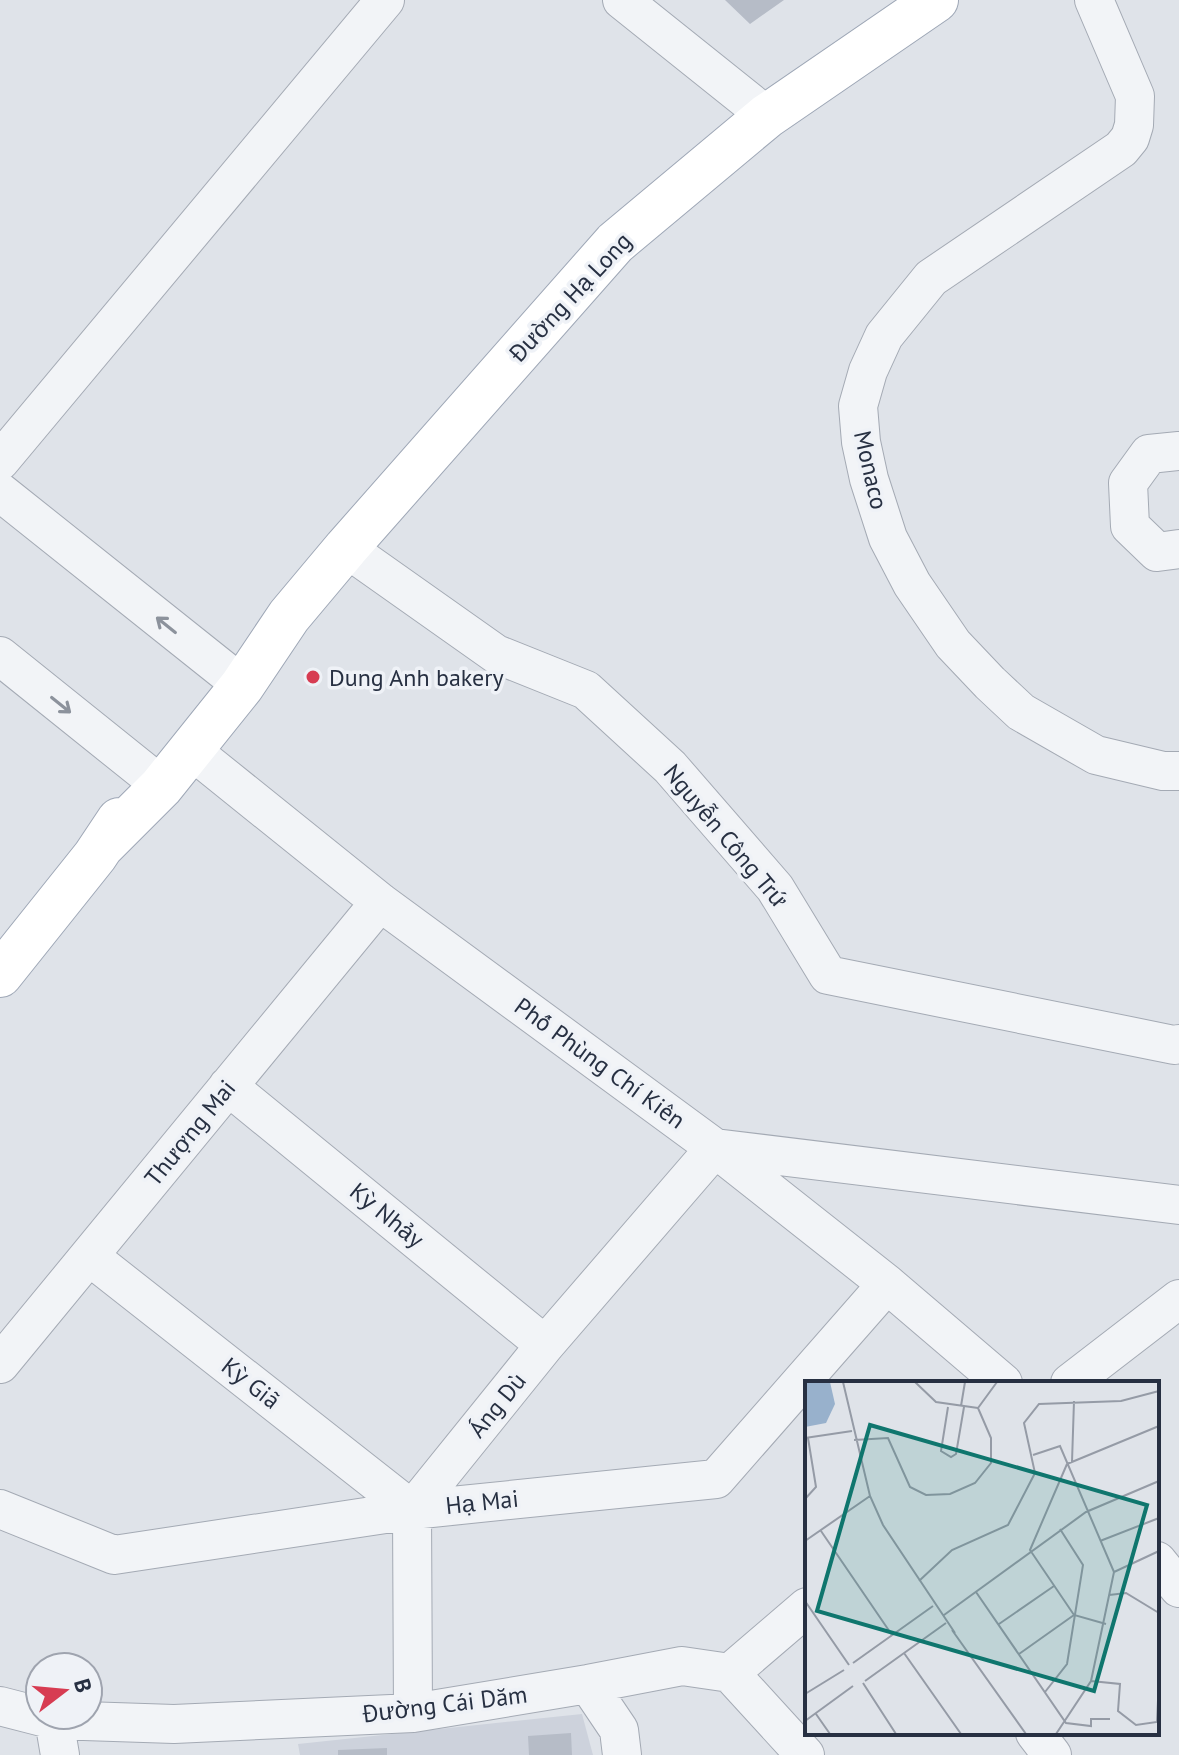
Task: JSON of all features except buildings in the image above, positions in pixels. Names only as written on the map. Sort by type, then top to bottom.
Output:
[{"type":"main road","name":"Đường Hạ Long","points":[[103,845],[161,787],[242,686],[289,616],[346,548],[615,243],[767,116],[936,0]]},
{"type":"main road","name":"Đường Hạ Long","points":[[0,975],[103,845],[147,774],[227,673],[289,616]]},
{"type":"street","points":[[0,461],[385,0]]},
{"type":"street","points":[[622,0],[767,116]]},
{"type":"street","name":"Monaco","points":[[1094,0],[1135,96],[1134,125],[1130,138],[1121,149],[931,278],[884,336],[868,371],[858,406],[861,442],[888,538],[912,584],[953,644],[990,683],[1021,712],[1096,755],[1163,771],[1179,771]]},
{"type":"street","points":[[1179,451],[1149,454],[1128,483],[1130,526],[1157,552],[1179,549]]},
{"type":"street","points":[[0,492],[227,673]]},
{"type":"street","name":"Nguyễn Công Trứ","points":[[346,548],[496,654],[586,690],[670,767],[775,888],[828,975],[1179,1044]]},
{"type":"street","points":[[0,656],[147,774]]},
{"type":"street","name":"Phố Phùng Chí Kiên","points":[[191,750],[380,902],[715,1148],[887,1284],[1001,1381]]},
{"type":"street","name":"Thượng Mai","points":[[0,1364],[380,902]]},
{"type":"street","name":"Kỳ Nhảy","points":[[228,1086],[545,1345]]},
{"type":"street","points":[[715,1148],[1179,1205]]},
{"type":"street","name":"Áng Dù","points":[[412,1510],[545,1345],[715,1148]]},
{"type":"street","name":"Kỳ Giã","points":[[89,1256],[412,1510]]},
{"type":"street","name":"Hạ Mai","points":[[0,1509],[114,1555],[412,1510],[716,1479],[887,1284]]},
{"type":"street","points":[[1073,1381],[1179,1299]]},
{"type":"street","points":[[412,1510],[413,1713]]},
{"type":"street","points":[[1159,1563],[1179,1588]]},
{"type":"street","points":[[805,1609],[730,1673],[805,1755]]},
{"type":"street","name":"Đường Cái Dăm","points":[[0,1706],[57,1738],[174,1724],[413,1713],[682,1666],[730,1673]]},
{"type":"street","points":[[588,1684],[619,1730],[622,1755]]},
{"type":"street","points":[[1037,1735],[1052,1755]]},
{"type":"shaded area","points":[[582,1714],[593,1755],[300,1755],[298,1744]]},
{"type":"place","name":"Dung Anh bakery","points":[[313,677]]}]
